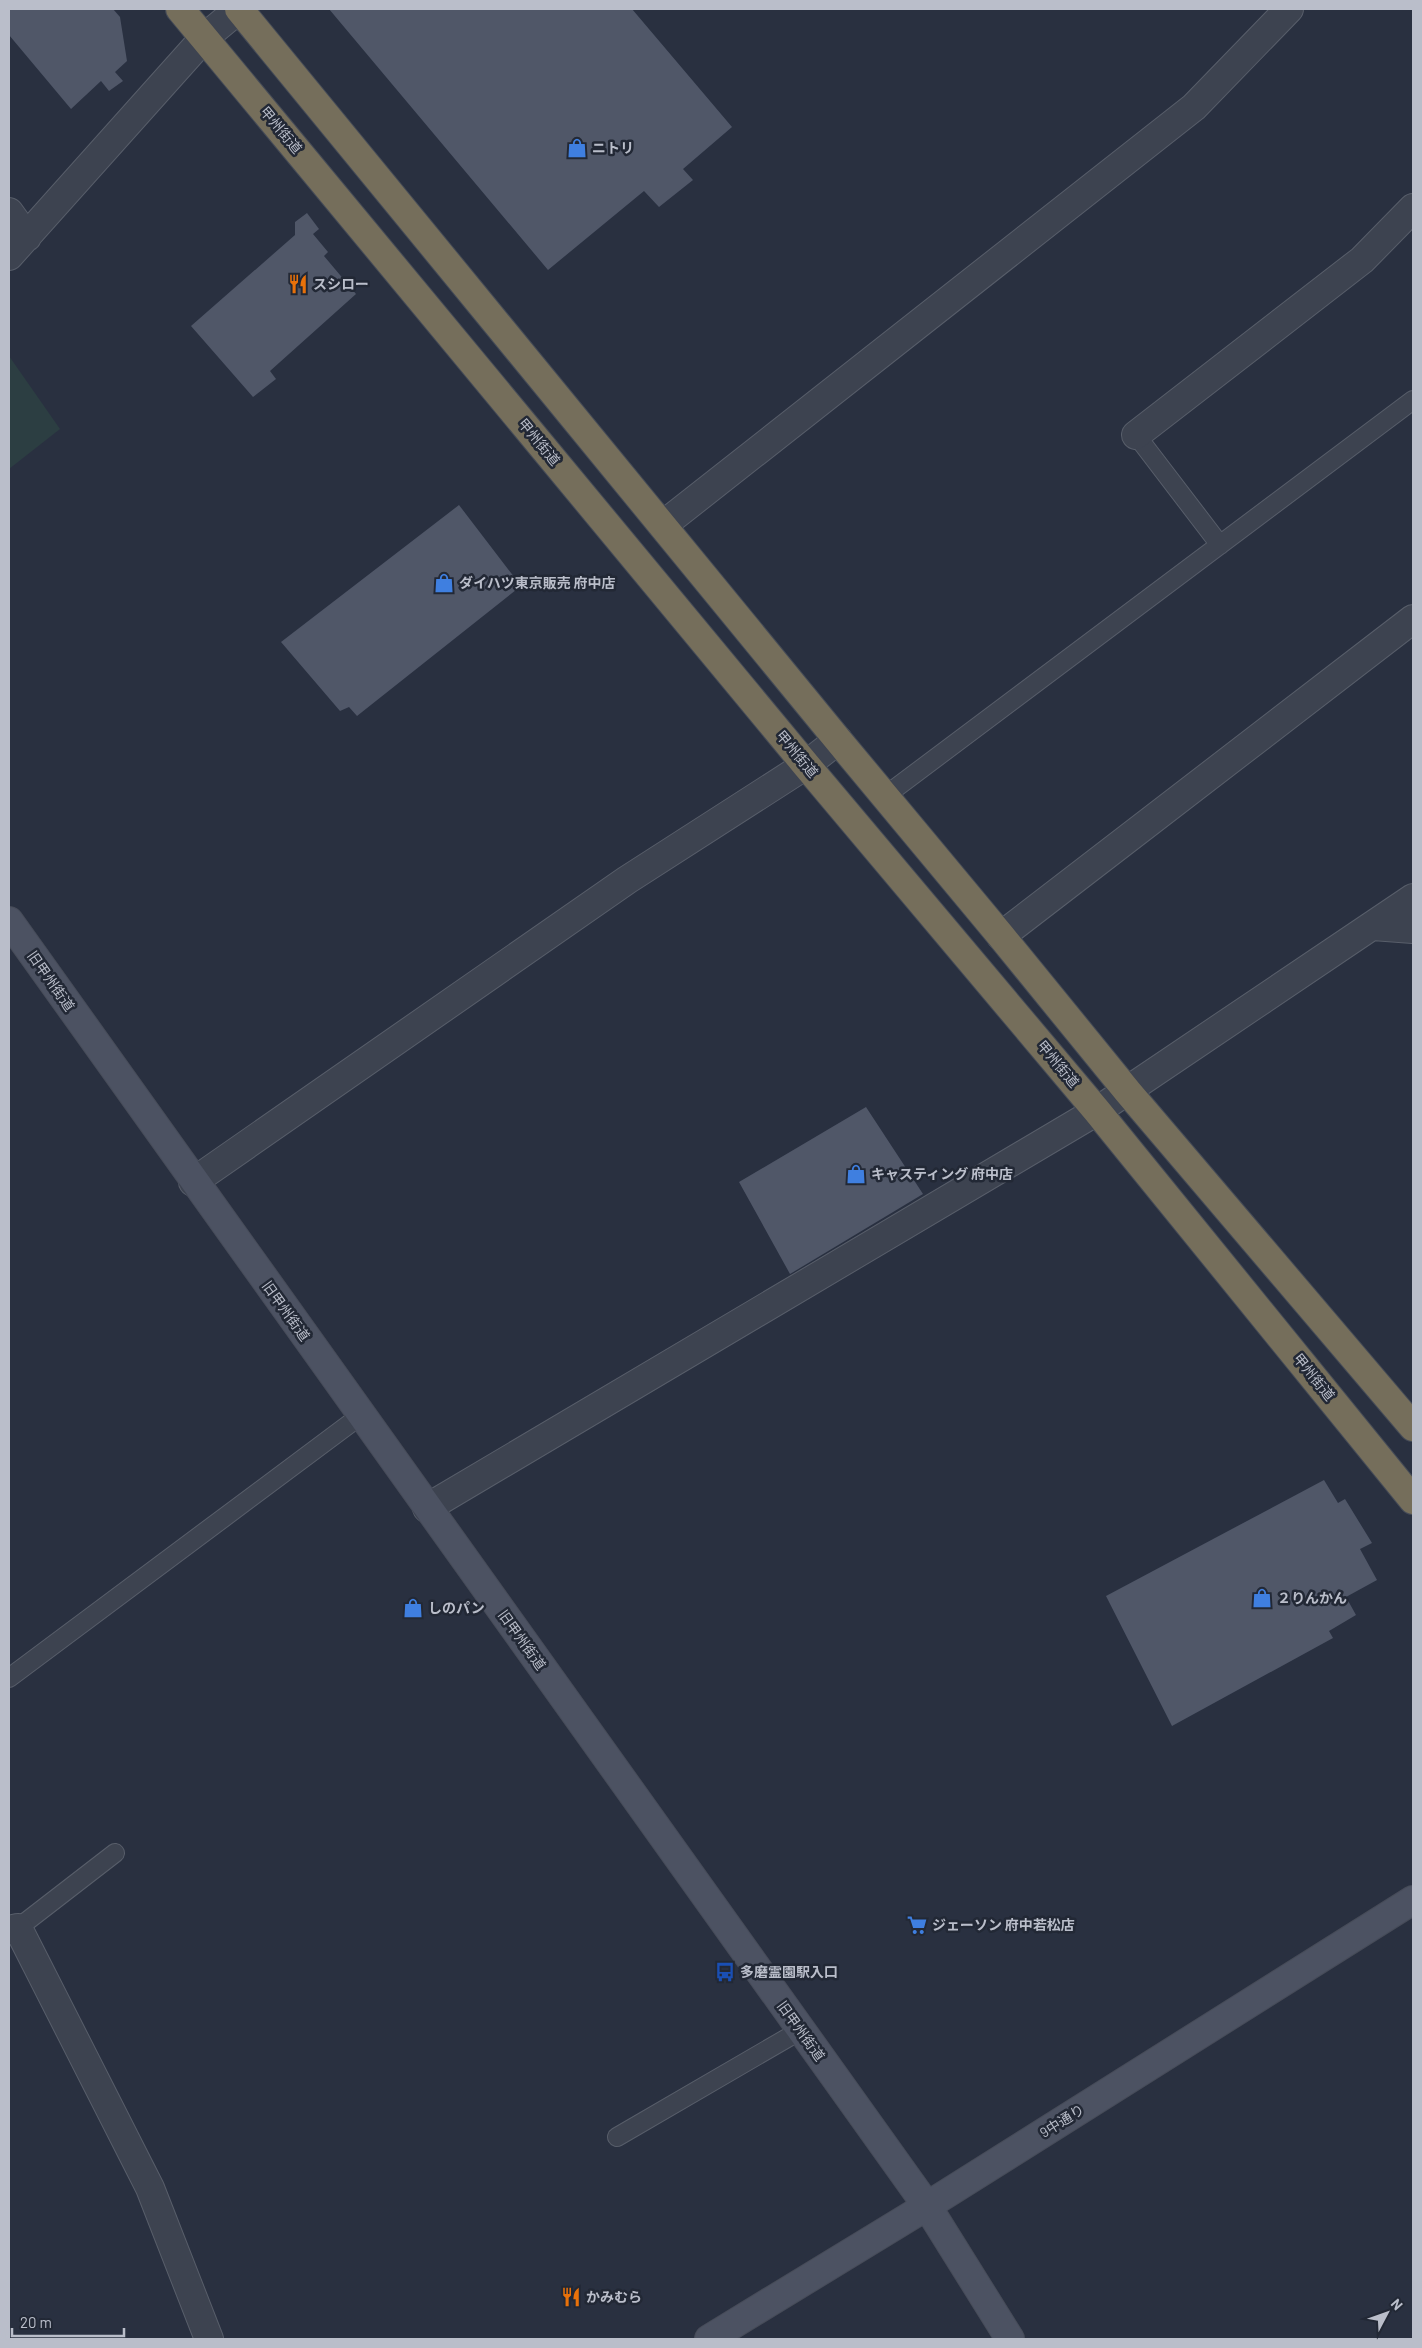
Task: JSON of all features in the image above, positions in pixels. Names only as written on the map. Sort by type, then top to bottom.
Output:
[{"type":"highway","name":"甲州街道","points":[[180,9],[806,766],[1097,1111],[1413,1500]]},
{"type":"highway","points":[[239,9],[838,740],[1002,936],[1128,1092],[1413,1427]]},
{"type":"main road","name":"旧甲州街道","points":[[9,922],[360,1416],[428,1508],[927,2206],[1010,2339]]},
{"type":"main road","name":"9中通り","points":[[709,2339],[927,2206],[1413,1900]]},
{"type":"street","points":[[18,246],[204,38],[239,9]]},
{"type":"street","points":[[663,525],[1194,107],[1289,9]]},
{"type":"street","points":[[1136,435],[1362,260],[1413,208]]},
{"type":"street","points":[[9,212],[18,246]]},
{"type":"street","points":[[1002,936],[1413,619]]},
{"type":"street","points":[[193,1182],[627,880],[806,766],[838,740]]},
{"type":"street","points":[[428,1508],[1128,1092],[1413,898]]},
{"type":"street","points":[[1373,926],[1413,929]]},
{"type":"street","points":[[13,1929],[150,2188],[210,2339]]},
{"type":"lane","points":[[885,796],[1413,400]]},
{"type":"lane","points":[[1136,435],[1220,545]]},
{"type":"lane","points":[[9,1678],[360,1416]]},
{"type":"lane","points":[[13,1929],[115,1853]]},
{"type":"lane","points":[[617,2137],[801,2030]]},
{"type":"shaded area","points":[[9,356],[60,429],[9,469]]},
{"type":"building","points":[[9,9],[113,9],[120,17],[127,61],[115,72],[123,81],[109,91],[101,81],[71,109],[9,35]]},
{"type":"building","name":"ニトリ","points":[[329,9],[632,9],[732,127],[683,169],[693,180],[659,207],[644,191],[548,270]]},
{"type":"building","points":[[307,213],[319,229],[313,234],[328,252],[324,256],[356,294],[270,371],[276,379],[253,397],[191,326],[295,235],[295,222]]},
{"type":"building","points":[[459,505],[521,586],[357,716],[349,707],[340,711],[281,642]]},
{"type":"building","points":[[866,1107],[923,1194],[790,1274],[739,1182]]},
{"type":"building","points":[[1324,1480],[1338,1503],[1345,1499],[1372,1543],[1360,1549],[1377,1580],[1346,1597],[1356,1615],[1329,1631],[1333,1638],[1172,1726],[1106,1596]]},
{"type":"place","name":"ニトリ","points":[[577,148]]},
{"type":"place","name":"スシロー","points":[[298,284]]},
{"type":"place","name":"ダイハツ東京販売 府中店","points":[[444,583]]},
{"type":"place","name":"キャスティング 府中店","points":[[856,1174]]},
{"type":"place","name":"２りんかん","points":[[1262,1598]]},
{"type":"place","name":"しのパン","points":[[413,1608]]},
{"type":"place","name":"ジェーソン 府中若松店","points":[[917,1925]]},
{"type":"place","name":"多磨霊園駅入口","points":[[725,1972]]},
{"type":"place","name":"かみむら","points":[[571,2297]]}]
